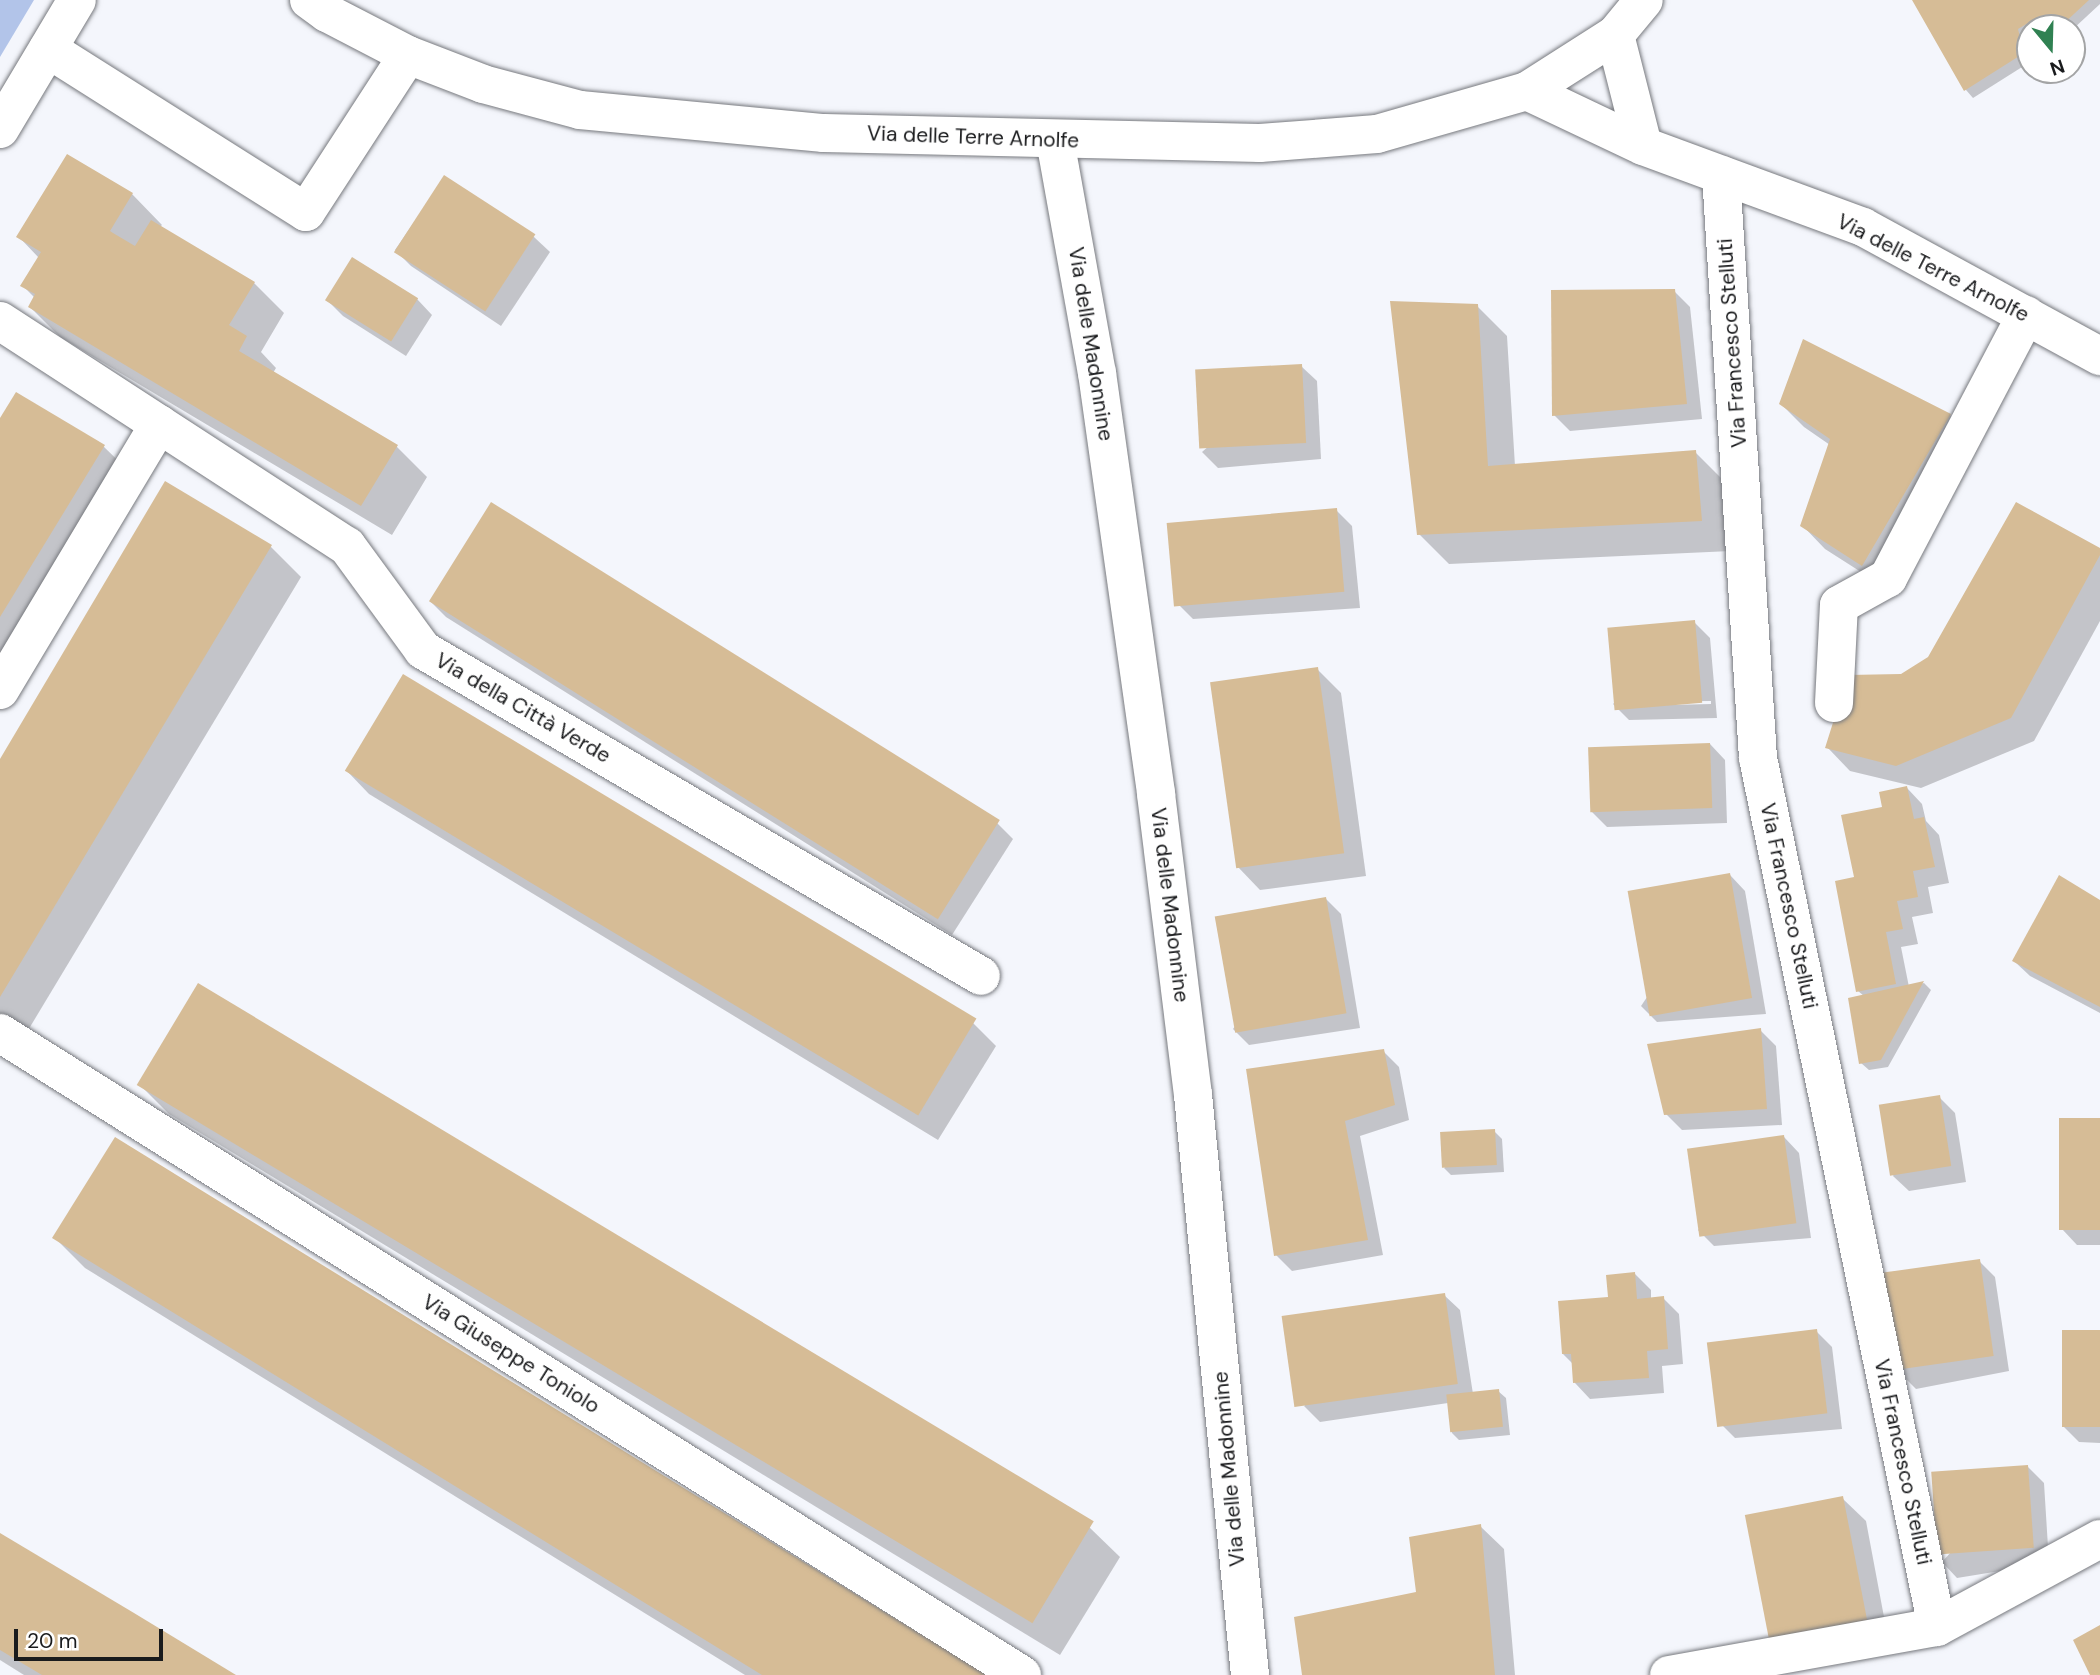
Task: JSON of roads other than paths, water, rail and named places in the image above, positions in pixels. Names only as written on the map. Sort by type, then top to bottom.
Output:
[{"type":"street","points":[[0,129],[77,0]]},
{"type":"street","name":"Via delle Terre Arnolfe","points":[[309,0],[327,13],[408,55],[483,85],[580,110],[824,133],[1260,143],[1377,134],[1527,91],[1643,146],[1863,227],[2100,356]]},
{"type":"street","points":[[1527,91],[1615,35],[1644,0]]},
{"type":"street","points":[[1615,35],[1643,146]]},
{"type":"street","points":[[48,49],[306,212],[408,55]]},
{"type":"street","name":"Via delle Madonnine","points":[[1055,140],[1097,373],[1157,807],[1193,1095],[1250,1675]]},
{"type":"street","name":"Via Francesco Stelluti","points":[[1721,175],[1758,758],[1937,1627]]},
{"type":"street","points":[[1834,704],[1839,605],[1888,578],[2026,315]]},
{"type":"street","name":"Via della Città Verde","points":[[0,321],[347,546],[423,650],[981,976]]},
{"type":"street","points":[[0,690],[159,424]]},
{"type":"street","name":"Via Giuseppe Toniolo","points":[[0,1033],[1022,1675]]},
{"type":"street","points":[[1669,1675],[1937,1627],[2100,1539]]}]
